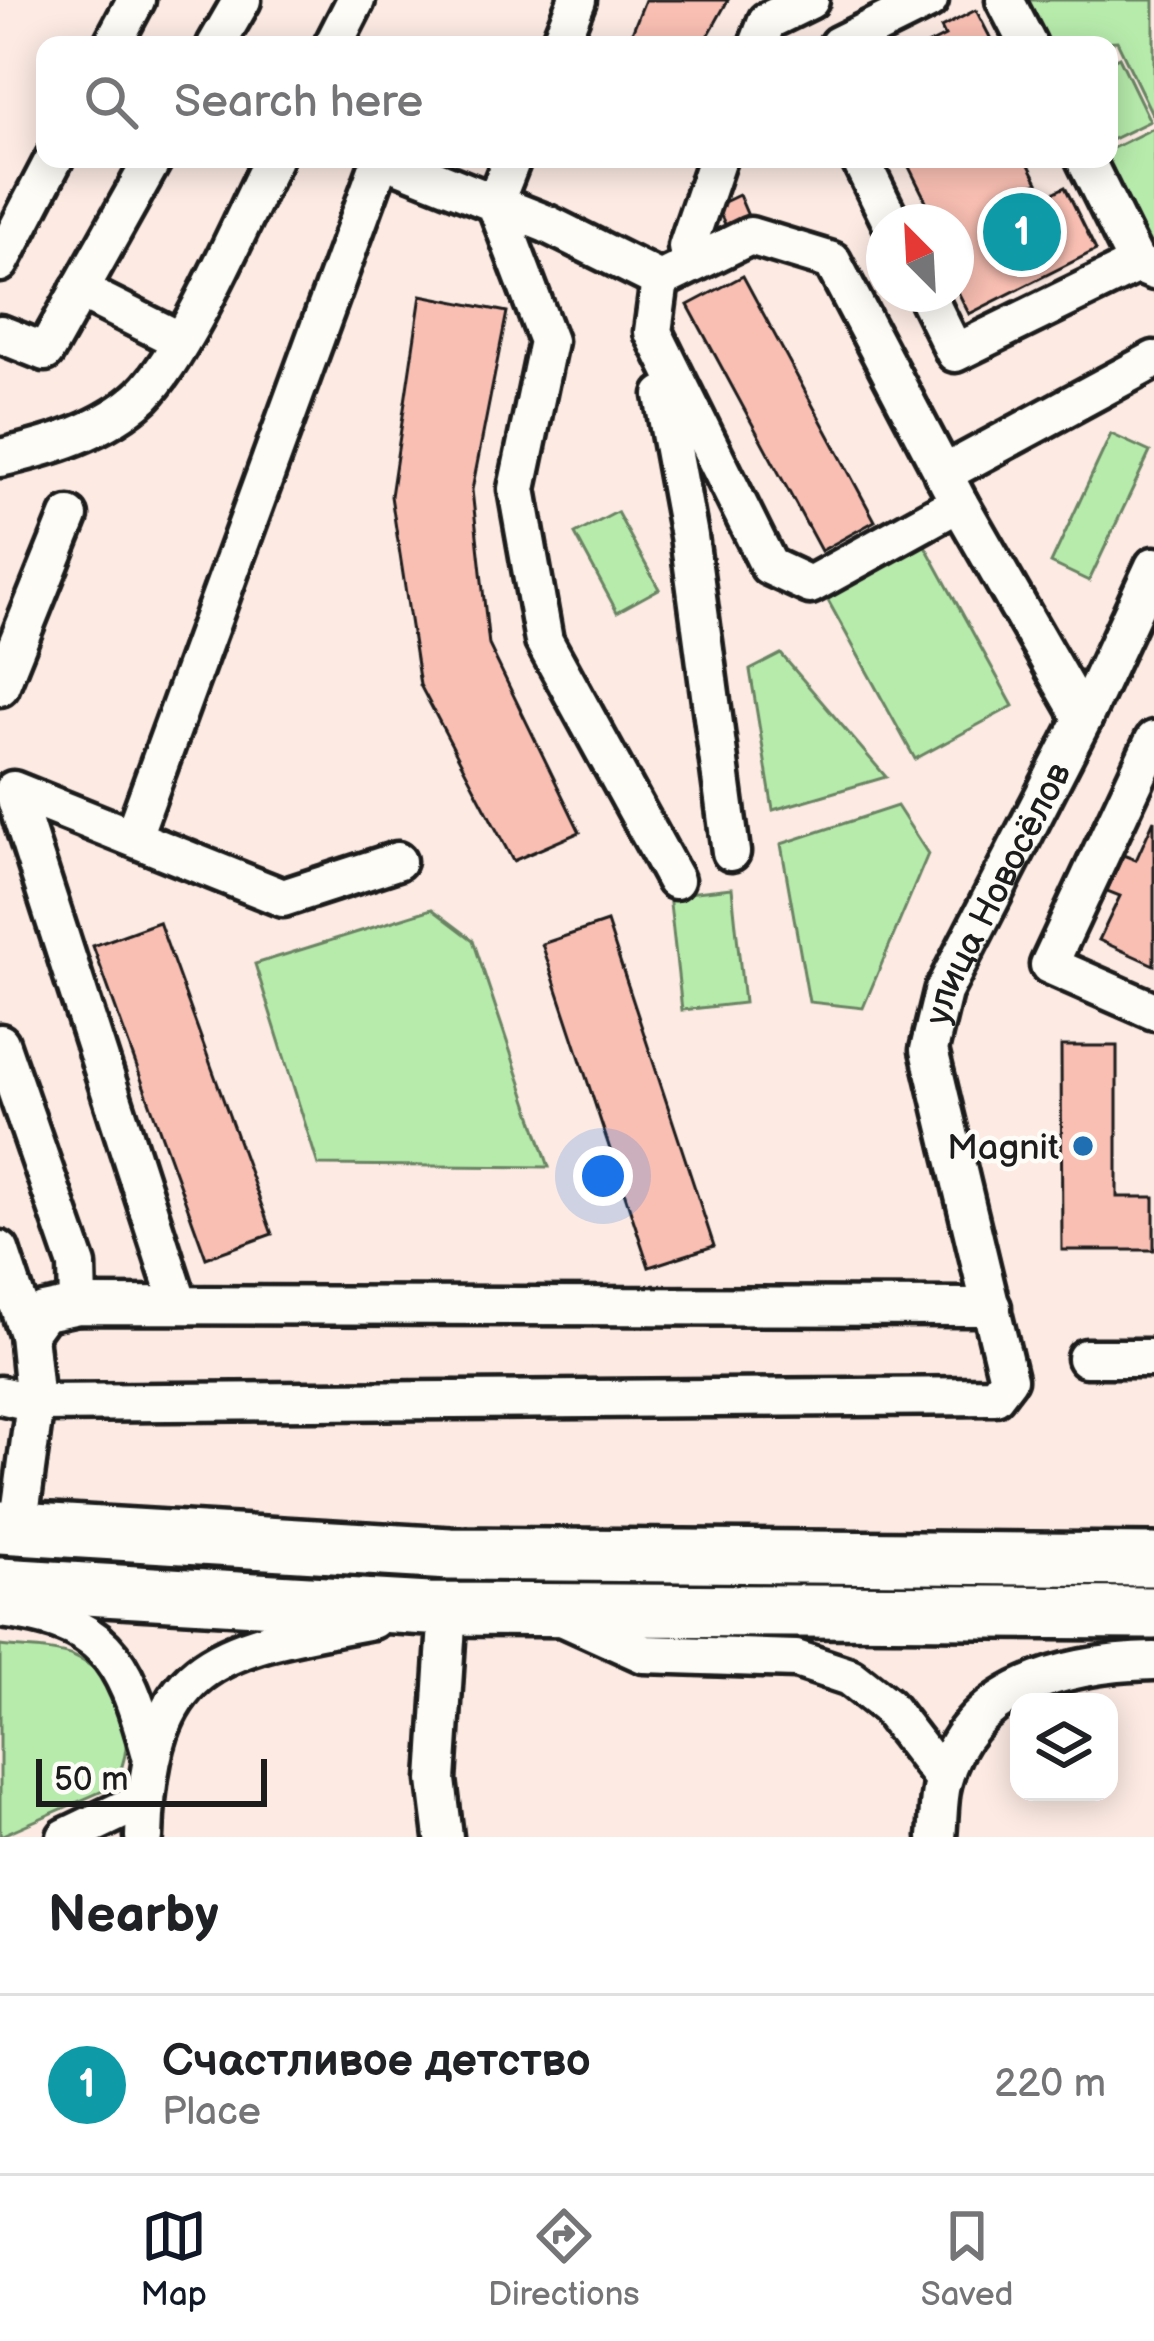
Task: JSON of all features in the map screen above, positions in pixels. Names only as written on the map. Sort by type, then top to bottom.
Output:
[{"type":"highway","points":[[9,1528],[450,1554],[1154,1560]]},
{"type":"highway","points":[[0,1584],[438,1609],[1154,1613]]},
{"type":"street","points":[[117,36],[136,0]]},
{"type":"street","points":[[222,36],[242,0]]},
{"type":"street","points":[[338,36],[356,0]]},
{"type":"street","points":[[563,36],[577,0]]},
{"type":"street","points":[[762,36],[767,22],[810,0]]},
{"type":"street","points":[[856,36],[928,0]]},
{"type":"street","points":[[1005,0],[1023,36]]},
{"type":"street","points":[[0,263],[49,168]]},
{"type":"street","points":[[0,334],[45,352],[148,168]]},
{"type":"street","points":[[0,458],[95,427],[144,394],[179,340],[268,168]]},
{"type":"street","points":[[133,836],[380,168]]},
{"type":"street","points":[[406,168],[495,202],[660,280]]},
{"type":"street","points":[[508,168],[495,202],[548,341],[517,489],[544,641],[675,880]]},
{"type":"street","points":[[687,247],[714,168]]},
{"type":"street","points":[[864,168],[882,204]]},
{"type":"street","points":[[935,312],[955,353],[1146,268],[1090,168]]},
{"type":"street","points":[[660,280],[750,236],[832,261],[951,489],[1083,719]]},
{"type":"street","points":[[660,280],[653,332],[770,566],[810,585],[1154,360]]},
{"type":"street","points":[[79,290],[179,340]]},
{"type":"street","points":[[663,394],[689,536],[730,852]]},
{"type":"street","points":[[0,687],[69,516]]},
{"type":"street","name":"улица Новосёлов","points":[[17,1399],[995,1396],[1008,1379],[929,1050],[943,992],[1083,719],[1154,566]]},
{"type":"street","points":[[1154,740],[1049,965],[1154,1011]]},
{"type":"street","points":[[7,787],[283,898],[398,861]]},
{"type":"street","points":[[7,787],[179,1305]]},
{"type":"street","points":[[0,1043],[77,1265],[78,1306]]},
{"type":"street","points":[[0,1250],[28,1334]]},
{"type":"street","points":[[9,1528],[17,1399],[28,1334],[44,1312],[78,1306],[179,1305],[992,1306]]},
{"type":"street","points":[[1086,1358],[1154,1358]]},
{"type":"street","points":[[0,1609],[62,1620],[100,1642],[126,1682],[150,1752]]},
{"type":"street","points":[[144,1837],[150,1752],[182,1690],[237,1650],[438,1609],[437,1780],[444,1837]]},
{"type":"street","points":[[546,1610],[644,1654],[796,1659],[850,1677],[887,1706],[943,1779]]},
{"type":"street","points":[[937,1837],[943,1779],[964,1738],[1016,1688],[1064,1669],[1154,1661]]},
{"type":"street","points":[[66,1837],[146,1799]]},
{"type":"green space","points":[[1026,0],[1154,0],[1154,118],[1118,36],[1044,36]]},
{"type":"green space","points":[[1118,58],[1150,121],[1118,137]]},
{"type":"green space","points":[[1154,128],[1154,253],[1110,168],[1118,168],[1118,146]]},
{"type":"green space","points":[[1111,434],[1150,452],[1089,581],[1051,563]]},
{"type":"green space","points":[[617,512],[659,589],[617,612],[575,534]]},
{"type":"green space","points":[[923,542],[1013,706],[915,759],[825,595]]},
{"type":"green space","points":[[781,654],[886,777],[773,810],[750,670]]},
{"type":"green space","points":[[897,806],[928,854],[863,1008],[809,1002],[781,844]]},
{"type":"green space","points":[[732,888],[744,1003],[682,1010],[669,895]]},
{"type":"green space","points":[[432,909],[473,940],[549,1167],[318,1165],[255,964]]},
{"type":"green space","points":[[0,1646],[57,1652],[92,1667],[116,1698],[126,1736],[119,1774],[107,1789],[0,1836]]},
{"type":"building","points":[[645,0],[728,0],[708,36],[631,36]]},
{"type":"building","points":[[976,10],[989,36],[945,36],[941,28]]},
{"type":"building","points":[[910,168],[1031,168],[1038,182],[1026,188],[1033,203],[1065,187],[1096,250],[974,311],[974,204],[928,204]]},
{"type":"building","points":[[739,195],[748,216],[726,226],[716,206]]},
{"type":"building","points":[[743,276],[875,521],[821,551],[688,305]]},
{"type":"building","points":[[421,295],[507,312],[472,490],[489,645],[580,832],[513,861],[420,685],[391,496]]},
{"type":"building","points":[[1154,820],[1154,965],[1099,940],[1120,896],[1107,891],[1123,855],[1136,860]]},
{"type":"building","points":[[159,922],[272,1234],[206,1258],[93,946]]},
{"type":"building","points":[[607,922],[714,1246],[649,1267],[542,944]]},
{"type":"building","points":[[1061,1046],[1117,1046],[1117,1197],[1154,1197],[1154,1250],[1062,1250]]},
{"type":"place","name":"Счастливое детство","points":[[1022,232]]},
{"type":"place","name":"Magnit","points":[[1083,1146]]}]
